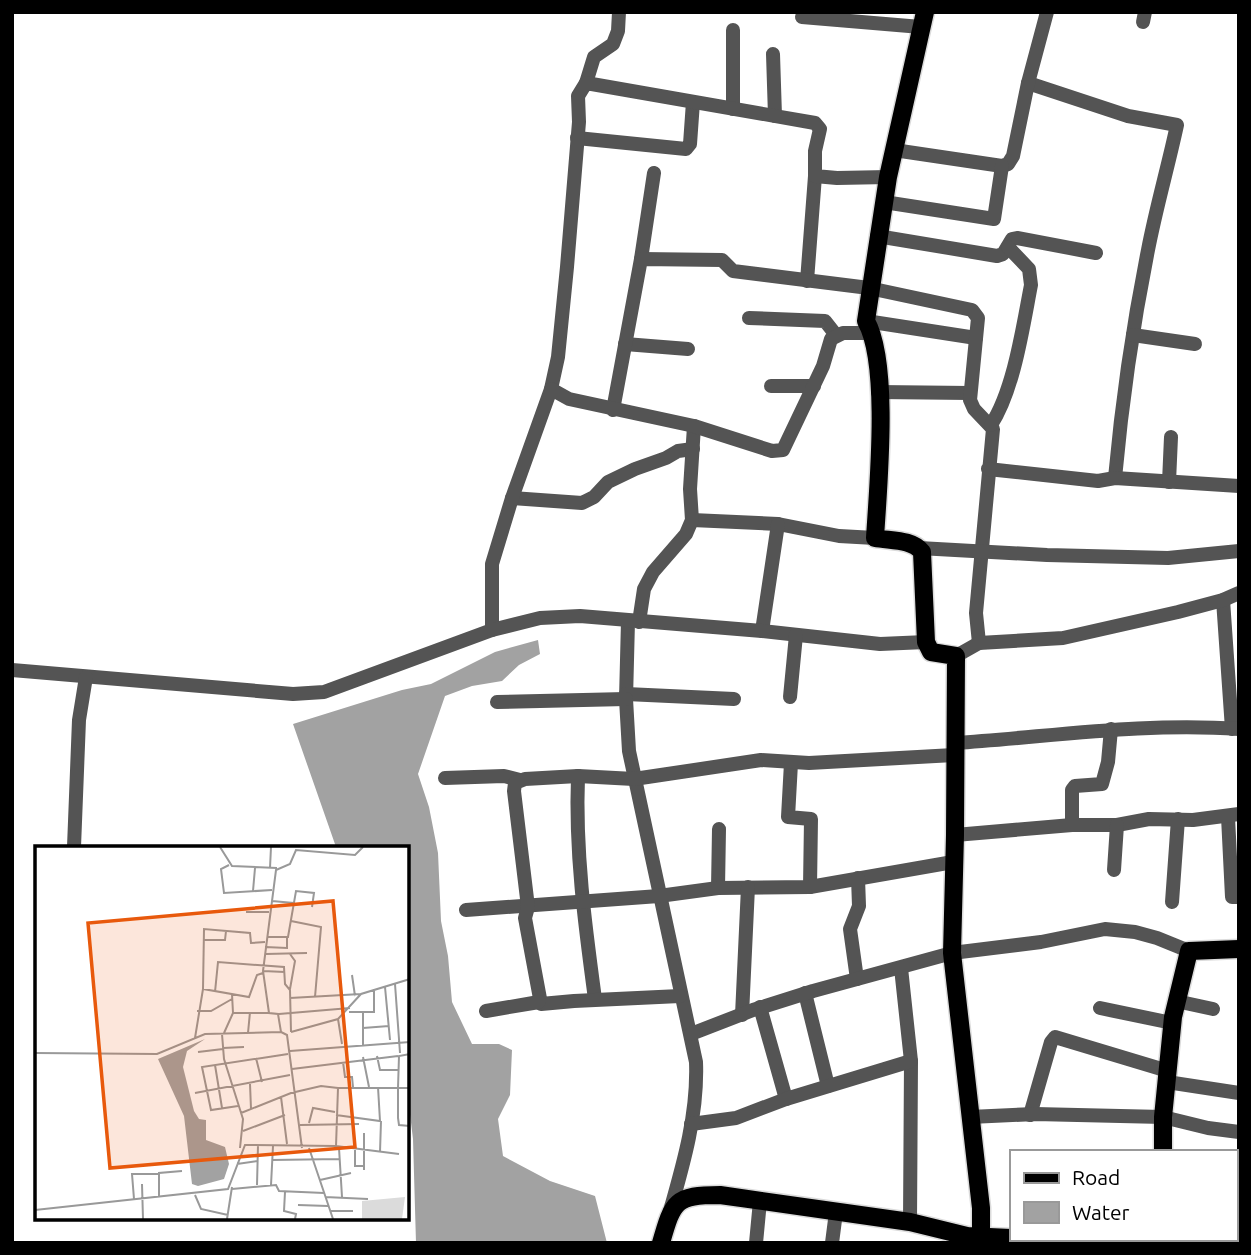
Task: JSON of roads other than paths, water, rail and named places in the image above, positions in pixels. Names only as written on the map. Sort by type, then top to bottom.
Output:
[{"type":"main road","points":[[923,19],[888,177],[869,288],[869,327],[877,361],[880,431],[875,538],[909,543],[922,552],[926,642],[931,652],[956,656],[956,835],[952,953],[981,1208],[981,1237]]},
{"type":"main road","points":[[1163,1150],[1163,1117],[1172,1024],[1189,951],[1239,949]]},
{"type":"main road","points":[[661,1243],[670,1210],[683,1199],[695,1195],[720,1195],[910,1222],[967,1236],[1010,1238]]},
{"type":"main road","points":[[1066,1241],[1100,1243]]},
{"type":"main road","points":[[1151,1243],[1158,1241]]},
{"type":"street","points":[[492,630],[492,564],[512,498],[551,389],[558,357],[578,138],[578,96],[586,83],[594,57],[613,44],[618,31],[619,12]]},
{"type":"street","points":[[894,150],[1002,166],[1008,164],[1013,156],[1028,83],[1047,12]]},
{"type":"street","points":[[802,17],[923,19]]},
{"type":"street","points":[[733,30],[733,109]]},
{"type":"street","points":[[773,54],[775,116]]},
{"type":"street","points":[[586,83],[818,125],[807,281]]},
{"type":"street","points":[[1028,83],[1128,116],[1177,125],[1148,247],[1121,417],[1115,478]]},
{"type":"street","points":[[578,138],[687,149],[690,144],[693,103]]},
{"type":"street","points":[[884,202],[994,219],[1002,166]]},
{"type":"street","points":[[613,410],[654,173]]},
{"type":"street","points":[[815,176],[888,177]]},
{"type":"street","points":[[877,236],[997,256],[1003,254],[1012,239],[1023,238],[1096,253]]},
{"type":"street","points":[[991,425],[998,415],[1007,387],[1031,285],[1029,269],[1008,247]]},
{"type":"street","points":[[640,259],[722,260],[733,271],[869,288],[972,310],[978,318],[970,393],[974,409],[991,425],[993,436],[976,614],[979,643]]},
{"type":"street","points":[[749,318],[825,321],[836,335]]},
{"type":"street","points":[[551,389],[569,399],[694,426],[772,451],[783,450],[814,386],[831,339],[836,335],[869,327],[976,338]]},
{"type":"street","points":[[1133,335],[1195,344]]},
{"type":"street","points":[[625,344],[688,349]]},
{"type":"street","points":[[771,386],[814,386]]},
{"type":"street","points":[[878,392],[970,393]]},
{"type":"street","points":[[670,1210],[684,1162],[697,1089],[691,1034],[680,996],[634,779],[629,751],[626,696],[634,622],[644,589],[653,572],[686,534],[692,520],[690,489],[694,426]]},
{"type":"street","points":[[1169,482],[1171,437]]},
{"type":"street","points":[[512,498],[582,503],[594,497],[608,482],[678,451],[692,449]]},
{"type":"street","points":[[988,469],[1098,481],[1115,478],[1239,486]]},
{"type":"street","points":[[692,520],[778,524],[839,536],[875,538]]},
{"type":"street","points":[[762,631],[778,524]]},
{"type":"street","points":[[919,548],[1168,558],[1239,551]]},
{"type":"street","points":[[956,656],[979,643],[1063,638],[1126,626],[1223,600],[1239,593]]},
{"type":"street","points":[[445,778],[504,776],[520,780],[578,776],[634,779],[761,760],[791,763],[955,749],[1111,729],[1236,729],[1233,649],[1223,600]]},
{"type":"street","points":[[12,670],[293,694],[324,692],[492,630],[540,618],[580,616],[880,644],[926,642]]},
{"type":"street","points":[[790,697],[796,635]]},
{"type":"street","points":[[74,846],[79,720],[86,677]]},
{"type":"street","points":[[498,702],[626,696],[733,699]]},
{"type":"street","points":[[1072,825],[1072,790],[1075,786],[1102,784],[1108,762],[1111,729]]},
{"type":"street","points":[[791,763],[788,817],[811,819],[810,887]]},
{"type":"street","points":[[578,776],[576,821],[582,901],[595,999]]},
{"type":"street","points":[[520,780],[515,783],[514,791],[528,907],[525,918],[539,1002]]},
{"type":"street","points":[[956,835],[1072,825],[1117,825],[1149,819],[1233,816],[1232,897],[1239,897]]},
{"type":"street","points":[[1172,902],[1178,820]]},
{"type":"street","points":[[1114,870],[1117,825]]},
{"type":"street","points":[[718,888],[719,829]]},
{"type":"street","points":[[466,911],[659,896],[718,888],[810,887],[953,862]]},
{"type":"street","points":[[857,979],[850,929],[859,906],[858,878]]},
{"type":"street","points":[[742,1015],[748,887]]},
{"type":"street","points":[[691,1034],[805,993],[952,953],[1041,942],[1105,929],[1157,937],[1189,951]]},
{"type":"street","points":[[901,968],[911,1061],[910,1222]]},
{"type":"street","points":[[805,993],[828,1086]]},
{"type":"street","points":[[486,1011],[539,1002],[546,1004],[680,996]]},
{"type":"street","points":[[1176,1001],[1213,1009]]},
{"type":"street","points":[[760,1007],[786,1099]]},
{"type":"street","points":[[1100,1008],[1172,1024]]},
{"type":"street","points":[[1030,1115],[1051,1042],[1055,1037],[1168,1077],[1239,1093]]},
{"type":"street","points":[[691,1124],[736,1118],[786,1099],[911,1061]]},
{"type":"street","points":[[970,1117],[1163,1117],[1239,1132]]},
{"type":"street","points":[[756,1243],[760,1201]]},
{"type":"street","points":[[832,1243],[836,1212]]},
{"type":"water","points":[[538,640],[540,654],[519,665],[502,681],[472,686],[445,696],[418,774],[429,807],[438,853],[441,921],[448,956],[452,1002],[472,1044],[499,1044],[512,1050],[510,1095],[498,1119],[503,1156],[550,1181],[595,1196],[607,1243],[416,1243],[410,1114],[410,846],[336,846],[293,724],[402,690],[431,684],[495,652]]}]
